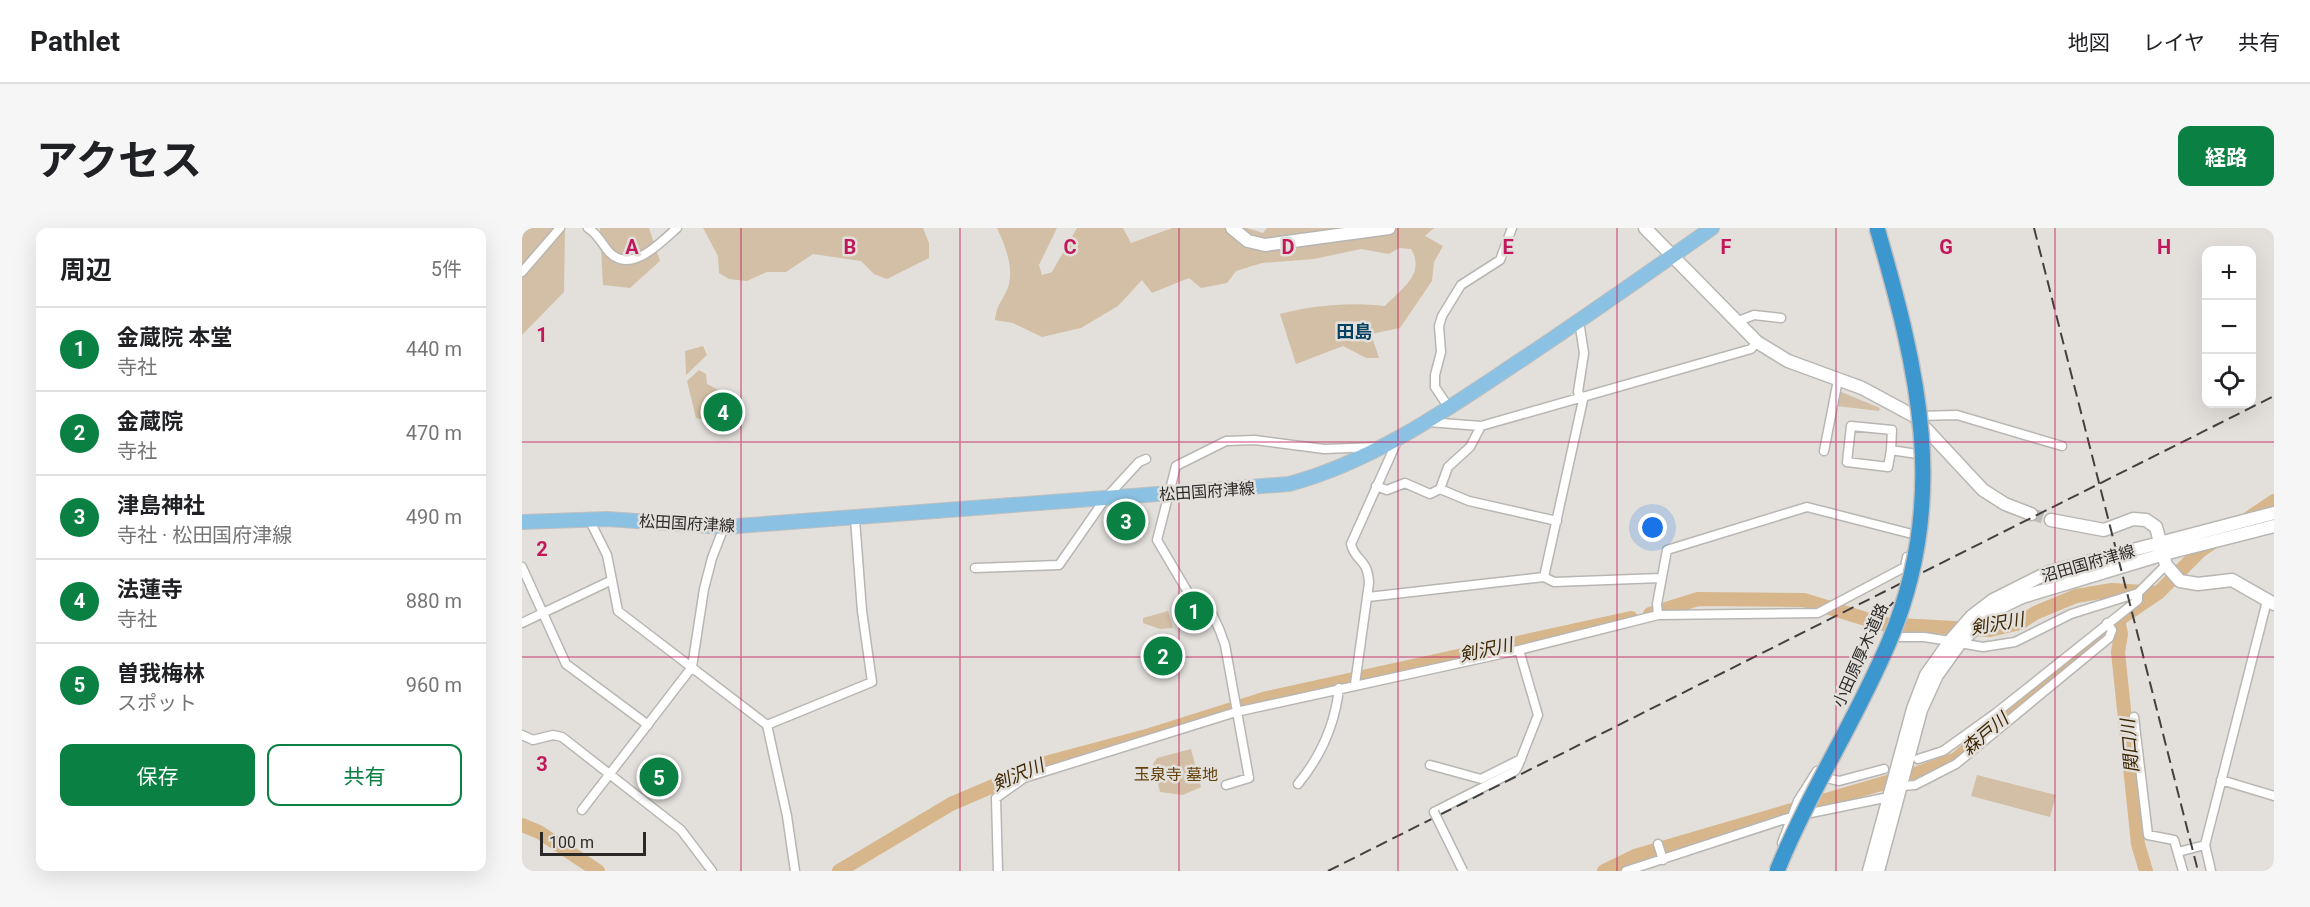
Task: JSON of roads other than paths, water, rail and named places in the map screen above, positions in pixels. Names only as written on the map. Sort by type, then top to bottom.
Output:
[{"type":"highway","name":"小田原厚木道路","points":[[1777,871],[1812,793],[1889,642],[1903,606],[1918,541],[1923,482],[1919,400],[1911,352],[1877,228]]},
{"type":"highway","name":"小田原厚木道路","points":[[1787,871],[1819,800],[1897,645],[1910,608],[1926,542],[1931,483],[1927,400],[1919,350],[1886,228]]},
{"type":"main road","points":[[1232,228],[1242,238],[1265,244],[1389,228]]},
{"type":"main road","name":"松田国府津線","points":[[522,522],[589,519],[724,527],[855,519],[1289,484],[1327,472],[1428,422],[1580,321],[1712,228]]},
{"type":"main road","points":[[1649,230],[1736,322],[1758,342],[1788,361],[1877,395],[1914,416],[1983,490],[2005,504],[2031,514]]},
{"type":"main road","name":"沼田国府津線","points":[[1878,871],[1895,792],[1895,769],[1912,710],[1926,675],[1979,611],[2021,584],[2049,572],[2163,554],[2221,527],[2274,513]]},
{"type":"main road","points":[[2051,520],[2104,530],[2133,519],[2143,519],[2156,527],[2163,554],[2180,581],[2198,584],[2232,580],[2270,602]]},
{"type":"main road","name":"沼田国府津線","points":[[1960,636],[1993,611],[2022,597],[2163,554],[2274,526]]},
{"type":"main road","name":"沼田国府津線","points":[[1869,871],[1895,792]]},
{"type":"street","points":[[522,272],[560,228]]},
{"type":"street","points":[[588,228],[613,255],[634,259],[648,252],[677,228]]},
{"type":"street","points":[[1449,408],[1435,387],[1435,375],[1441,352],[1439,326],[1442,316],[1461,285],[1500,260],[1512,228]]},
{"type":"street","points":[[998,871],[996,798],[1024,778],[1236,712],[1355,684],[1519,650],[1658,614],[1818,613],[1905,567],[1912,534],[1917,454],[1914,416],[1900,338],[1871,228]]},
{"type":"street","points":[[1736,322],[1754,315],[1781,318]]},
{"type":"street","points":[[1544,577],[1583,400],[1578,392],[1584,353],[1580,321]]},
{"type":"street","points":[[1428,422],[1481,426],[1751,349],[1758,342]]},
{"type":"street","points":[[1824,451],[1838,380]]},
{"type":"street","points":[[1914,416],[1957,415],[2062,446]]},
{"type":"street","points":[[1376,486],[1387,490],[1405,483],[1430,494],[1440,489],[1448,467],[1470,447],[1481,426]]},
{"type":"street","points":[[1851,426],[1892,430],[1891,450],[1888,467],[1847,462],[1851,426]]},
{"type":"street","points":[[1355,684],[1368,597],[1368,569],[1364,561],[1353,552],[1351,544],[1399,436]]},
{"type":"street","points":[[1226,785],[1249,778],[1225,645],[1209,607],[1189,594],[1157,540],[1176,466],[1226,441],[1255,440],[1323,449],[1380,446]]},
{"type":"street","points":[[1891,450],[1917,454]]},
{"type":"street","points":[[975,568],[1059,566],[1105,499],[1139,462],[1146,459]]},
{"type":"street","points":[[1440,489],[1469,501],[1557,521]]},
{"type":"street","points":[[1658,614],[1657,604],[1667,550],[1807,507],[1912,534]]},
{"type":"street","points":[[589,519],[607,555],[618,611],[766,725],[787,816],[795,871]]},
{"type":"street","points":[[766,725],[872,682],[862,612],[855,519]]},
{"type":"street","points":[[582,810],[692,667],[704,589],[712,558],[724,527]]},
{"type":"street","points":[[1918,759],[1943,751],[2110,626],[2138,600],[2138,593],[2163,554]]},
{"type":"street","points":[[522,567],[566,664],[648,725]]},
{"type":"street","points":[[1368,597],[1544,577],[1554,582],[1661,578]]},
{"type":"street","points":[[522,623],[612,580]]},
{"type":"street","points":[[1771,871],[1798,801],[1815,775],[1884,637],[1960,636],[1983,647],[2015,642],[2070,614],[2138,593]]},
{"type":"street","points":[[2211,871],[2205,845],[2270,602]]},
{"type":"street","points":[[1626,871],[1791,817],[1915,785],[1956,764],[2109,638],[2110,626]]},
{"type":"street","points":[[1463,871],[1434,812],[1515,771],[1538,715],[1519,650]]},
{"type":"street","points":[[1298,784],[1316,762],[1326,740],[1339,688]]},
{"type":"street","points":[[2134,717],[2148,835],[2174,840],[2183,871]]},
{"type":"street","points":[[522,735],[533,740],[558,735],[610,772],[681,830],[712,871]]},
{"type":"street","points":[[1431,765],[1481,779],[1521,759]]},
{"type":"street","points":[[1815,775],[1839,781],[1895,769]]},
{"type":"street","points":[[2221,780],[2274,796]]},
{"type":"street","points":[[1658,844],[1663,860]]},
{"type":"street","points":[[2178,852],[2205,845]]},
{"type":"waterway","name":"森戸川","points":[[1604,871],[1635,856],[1915,774],[1956,759],[2118,620],[2158,593],[2200,551],[2274,501]]},
{"type":"waterway","name":"剣沢川","points":[[1650,614],[1698,599],[1804,600],[1882,624],[1990,630],[2020,623],[2035,613],[2076,596],[2112,590],[2158,593]]},
{"type":"waterway","name":"剣沢川","points":[[839,871],[951,804],[1049,762],[1150,735],[1267,698],[1631,618]]},
{"type":"waterway","name":"関口川","points":[[2118,620],[2121,634],[2118,652],[2138,844],[2146,871]]},
{"type":"waterway","name":"剣沢川","points":[[522,825],[539,832],[598,871]]},
{"type":"tunnel","points":[[2031,514],[2051,520]]},
{"type":"railway","points":[[2034,228],[2198,871]]},
{"type":"railway","points":[[1328,871],[2274,396]]},
{"type":"railway","points":[[1873,624],[1902,593],[1918,581]]},
{"type":"place","name":"法蓮寺","points":[[723,412]]},
{"type":"place","name":"津島神社","points":[[1126,521]]},
{"type":"place","name":"金蔵院 本堂","points":[[1194,611]]},
{"type":"place","name":"金蔵院","points":[[1163,656]]},
{"type":"place","name":"曽我梅林","points":[[659,777]]},
{"type":"district","name":"田島","points":[[1354,332]]},
{"type":"park label","name":"玉泉寺 墓地","points":[[1176,774]]}]
